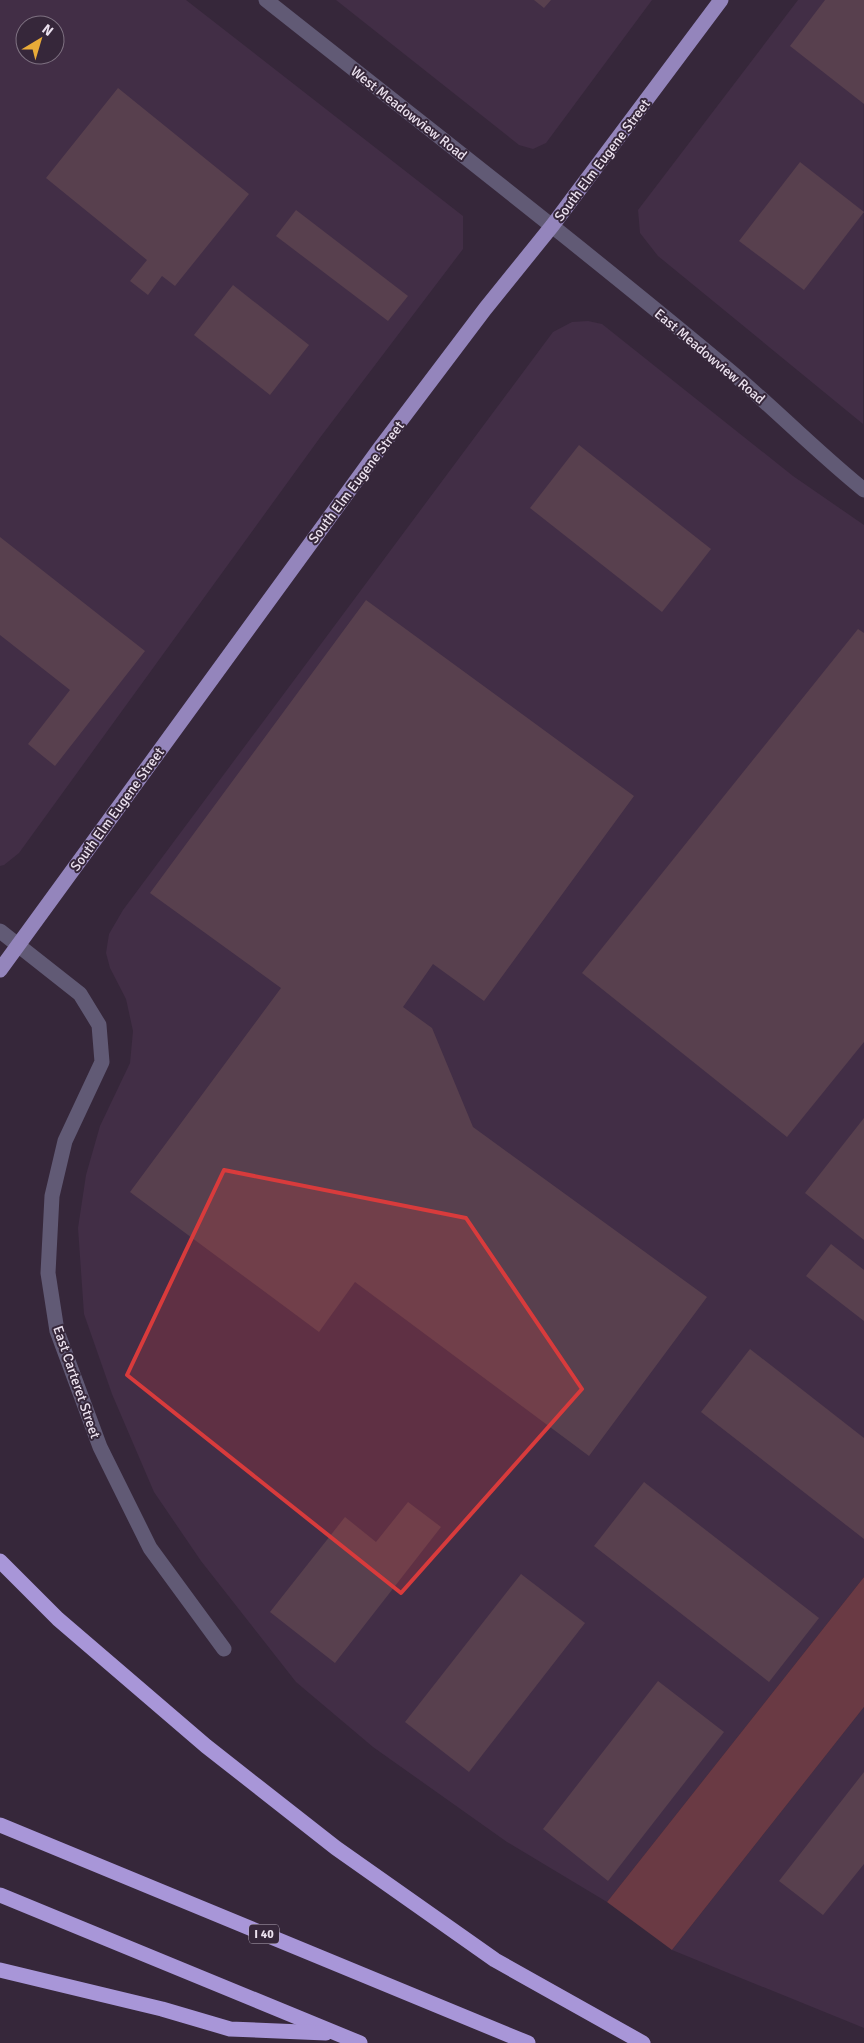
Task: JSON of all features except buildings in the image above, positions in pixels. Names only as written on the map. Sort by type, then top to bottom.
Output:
[{"type":"highway","points":[[0,1561],[58,1619],[206,1746],[336,1848],[495,1960],[643,2043]]},
{"type":"highway","name":"I 40","points":[[0,1825],[528,2043]]},
{"type":"highway","points":[[0,1895],[360,2043]]},
{"type":"highway","points":[[0,1970],[78,1988],[230,2029],[337,2034]]},
{"type":"main road","name":"South Elm Eugene Street","points":[[0,970],[380,448],[552,226],[721,0]]},
{"type":"street","name":"West Meadowview Road","points":[[266,0],[552,226]]},
{"type":"street","name":"East Meadowview Road","points":[[552,226],[732,372],[840,471],[864,490]]},
{"type":"street","name":"East Carteret Street","points":[[0,931],[19,944],[80,994],[99,1025],[102,1062],[65,1141],[52,1196],[48,1272],[57,1332],[100,1447],[150,1548],[224,1649]]},
{"type":"highlighted area","points":[[224,1170],[466,1218],[582,1389],[401,1593],[127,1375]]},
{"type":"shaded area","points":[[0,0],[186,0],[463,216],[463,249],[319,439],[19,853],[0,866]]},
{"type":"shaded area","points":[[336,0],[652,0],[546,143],[533,149],[519,145]]},
{"type":"shaded area","points":[[798,0],[864,0],[863,424],[658,256],[640,233],[638,210]]},
{"type":"shaded area","points":[[588,321],[602,324],[793,476],[864,525],[864,1577],[607,1902],[507,1842],[373,1747],[296,1682],[201,1561],[154,1492],[112,1394],[84,1314],[78,1228],[86,1175],[100,1126],[130,1063],[133,1031],[126,999],[110,968],[106,953],[109,934],[123,910],[553,332],[572,322]]},
{"type":"shaded area","points":[[864,1577],[864,1707],[672,1950],[607,1902]]},
{"type":"shaded area","points":[[864,1707],[864,2028],[672,1950]]}]
